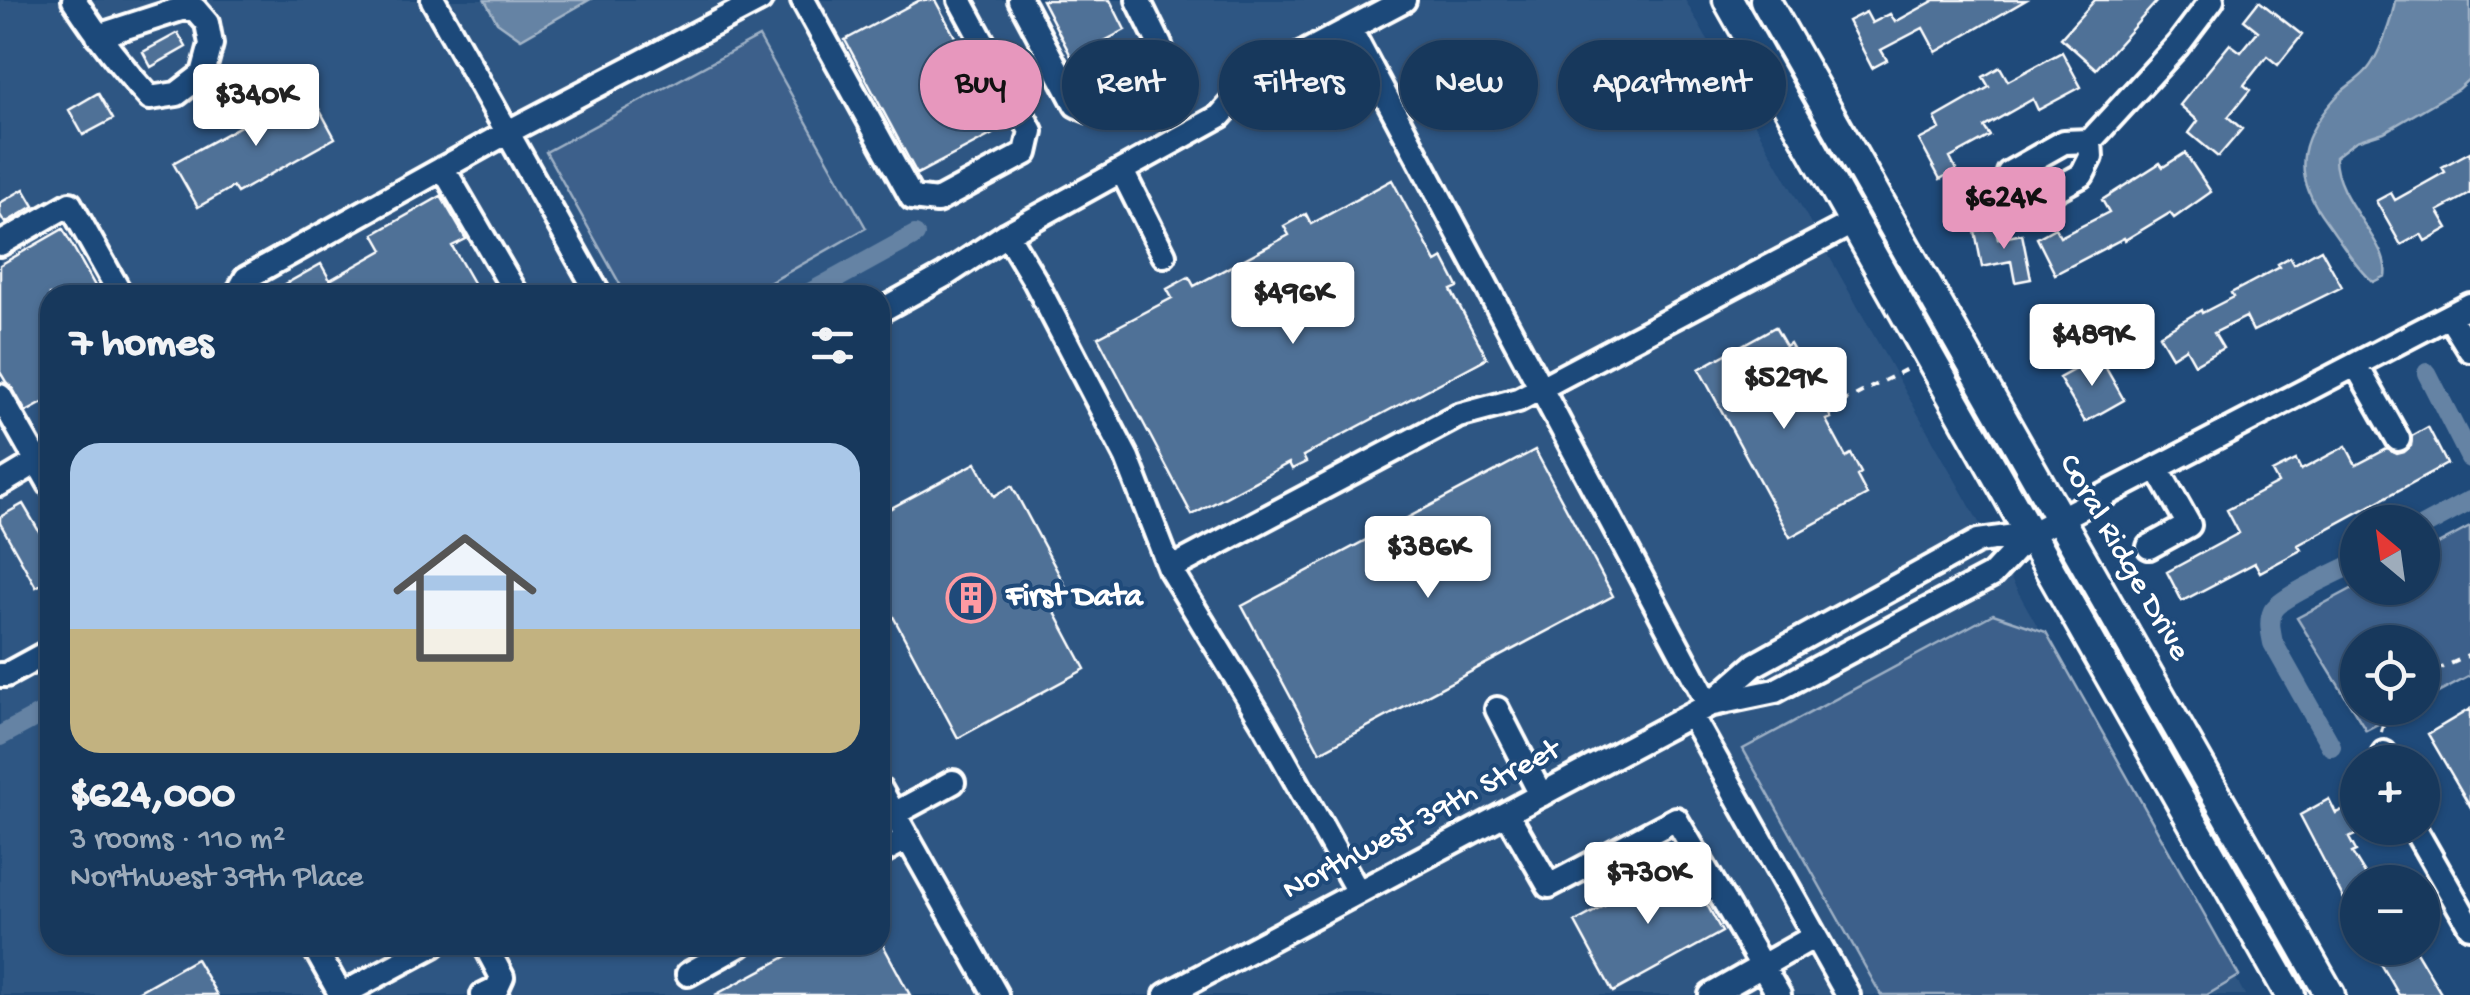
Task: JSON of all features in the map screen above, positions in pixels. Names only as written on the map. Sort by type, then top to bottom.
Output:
[{"type":"main road","name":"Coral Ridge Drive","points":[[1728,0],[2287,989]]},
{"type":"main road","name":"Coral Ridge Drive","points":[[1765,0],[2330,995]]},
{"type":"main road","points":[[2287,989],[2296,986],[2313,995]]},
{"type":"street","points":[[74,0],[98,36],[122,69],[150,98],[177,94],[203,74],[211,44],[207,23],[195,9],[180,8],[98,36]]},
{"type":"street","points":[[433,0],[593,285]]},
{"type":"street","points":[[242,285],[246,278],[734,6],[760,0]]},
{"type":"street","points":[[803,0],[912,198],[937,201],[1026,153],[1031,131],[960,0]]},
{"type":"street","points":[[1020,0],[1076,105],[1093,112],[1146,94],[1168,73],[1160,45],[1138,0]]},
{"type":"street","points":[[890,305],[1007,234],[1220,116],[1264,74],[1404,0]]},
{"type":"street","points":[[2090,141],[2178,45],[2212,0]]},
{"type":"street","points":[[1350,30],[1542,387],[1700,710],[1848,995]]},
{"type":"street","points":[[442,168],[511,285]]},
{"type":"street","points":[[1122,170],[1164,255]]},
{"type":"street","points":[[0,244],[70,204],[115,285]]},
{"type":"street","points":[[1170,570],[1458,416],[1518,400],[1854,222]]},
{"type":"street","points":[[1007,234],[1127,458],[1170,570],[1275,741],[1358,892]]},
{"type":"street","points":[[2460,310],[2470,350]]},
{"type":"street","name":"Northwest 39th Street","points":[[1700,710],[1775,691],[1992,576],[2030,534],[2460,310]]},
{"type":"street","points":[[2356,364],[2398,439]]},
{"type":"street","points":[[0,396],[40,452]]},
{"type":"street","points":[[0,484],[40,460]]},
{"type":"street","points":[[2148,547],[2189,525],[2158,468]]},
{"type":"street","name":"Northwest 39th Street","points":[[1166,995],[1700,710],[1756,664],[1978,541],[2030,534]]},
{"type":"street","points":[[0,675],[40,656]]},
{"type":"street","points":[[1496,709],[1542,795]]},
{"type":"street","points":[[894,814],[953,782]]},
{"type":"street","points":[[890,807],[988,992]]},
{"type":"street","points":[[1507,813],[1549,886],[1676,819],[1779,995]]},
{"type":"street","points":[[890,848],[908,838]]},
{"type":"street","points":[[2440,890],[2470,926]]},
{"type":"street","points":[[1712,995],[1816,936]]},
{"type":"street","points":[[319,955],[341,995],[415,955]]},
{"type":"street","points":[[483,995],[497,988],[502,978],[490,955]]},
{"type":"street","points":[[688,974],[722,955]]},
{"type":"path","points":[[1827,410],[1907,370]]},
{"type":"path","points":[[2440,669],[2470,655]]},
{"type":"shaded area","points":[[0,0],[1685,0],[1708,40],[1558,40],[1558,130],[1758,130],[2245,995],[0,995]]},
{"type":"shaded area","points":[[485,0],[589,0],[521,39],[497,22]]},
{"type":"shaded area","points":[[2395,0],[2470,1],[2470,78],[2458,89],[2384,132],[2356,141],[2335,157],[2343,190],[2385,263],[2385,276],[2373,282],[2314,203],[2307,186],[2304,153],[2328,107],[2371,65]]},
{"type":"shaded area","points":[[759,37],[866,228],[766,285],[620,285],[546,152]]},
{"type":"shaded area","points":[[2470,527],[2470,676],[2440,692],[2440,625],[2340,625],[2340,688],[2297,618],[2340,595],[2340,605],[2440,605],[2440,543]]},
{"type":"shaded area","points":[[1993,614],[2046,632],[2239,976],[2207,995],[1881,995],[1743,749]]},
{"type":"building","points":[[920,0],[935,0],[957,40],[920,40],[920,130],[1000,130],[917,174],[845,40]]},
{"type":"building","points":[[1042,0],[1110,0],[1125,30],[1106,40],[1063,40]]},
{"type":"building","points":[[1935,0],[2026,0],[1936,52],[1923,28],[1881,50],[1887,60],[1872,68],[1848,21],[1866,12],[1872,23],[1890,14],[1895,22]]},
{"type":"building","points":[[2095,0],[2158,0],[2096,69],[2061,38]]},
{"type":"building","points":[[2259,1],[2302,35],[2278,65],[2267,56],[2244,85],[2250,90],[2228,117],[2242,129],[2218,157],[2189,133],[2198,121],[2180,105],[2230,44],[2241,52],[2258,31],[2244,20]]},
{"type":"building","points":[[178,33],[186,47],[151,67],[143,52]]},
{"type":"building","points":[[2062,52],[2081,87],[2038,110],[2033,99],[1984,127],[1990,136],[1950,158],[1956,170],[1940,179],[1919,140],[1940,129],[1935,118],[1989,87],[1983,77],[2000,67],[2008,81]]},
{"type":"building","points":[[306,85],[335,138],[237,193],[233,187],[198,207],[173,163],[288,100],[286,96]]},
{"type":"building","points":[[98,93],[113,119],[83,135],[69,110]]},
{"type":"building","points":[[2470,152],[2470,194],[2438,211],[2448,228],[2425,241],[2421,234],[2401,245],[2376,201],[2391,193],[2395,200],[2445,172],[2442,167]]},
{"type":"building","points":[[2185,153],[2211,192],[2174,218],[2170,213],[2055,274],[2037,238],[2055,228],[2060,237],[2109,212],[2102,200],[2160,163],[2163,167]]},
{"type":"building","points":[[1392,180],[1436,262],[1443,258],[1458,287],[1451,290],[1487,358],[1303,456],[1306,462],[1292,469],[1289,463],[1192,515],[1098,337],[1172,298],[1167,289],[1189,277],[1194,286],[1289,235],[1284,226],[1306,214],[1311,224]]},
{"type":"building","points":[[24,189],[34,206],[5,223],[0,203]]},
{"type":"building","points":[[441,196],[466,239],[452,246],[474,285],[284,285],[321,264],[330,280],[383,250],[374,234]]},
{"type":"building","points":[[1995,227],[1998,239],[2022,234],[2031,279],[2015,282],[2011,261],[1982,267],[1975,231]]},
{"type":"building","points":[[63,229],[94,285],[40,285],[40,404],[26,412],[0,372],[0,265]]},
{"type":"building","points":[[2321,249],[2342,287],[2253,331],[2246,317],[2214,333],[2223,348],[2195,364],[2186,348],[2172,357],[2159,335],[2201,310],[2202,313],[2233,297],[2231,293],[2280,267],[2278,264],[2290,257],[2294,264]]},
{"type":"building","points":[[1775,327],[1801,362],[1796,365],[1816,402],[1821,399],[1831,418],[1826,420],[1846,457],[1851,454],[1867,495],[1790,537],[1699,369]]},
{"type":"building","points":[[2099,356],[2124,400],[2085,422],[2059,378]]},
{"type":"building","points":[[2428,427],[2447,464],[2372,505],[2340,505],[2340,522],[2298,545],[2301,550],[2260,572],[2255,563],[2182,601],[2167,572],[2239,533],[2227,510],[2278,483],[2272,472],[2296,460],[2301,470],[2346,446],[2356,465],[2387,449],[2397,454],[2404,452],[2411,446],[2412,436]]},
{"type":"building","points":[[1535,450],[1613,596],[1320,752],[1242,606]]},
{"type":"building","name":"First Data","points":[[976,463],[994,496],[1012,486],[1069,593],[1050,603],[1085,669],[958,738],[890,611],[890,509]]},
{"type":"building","points":[[23,504],[40,533],[40,585],[36,587],[0,523],[0,517]]},
{"type":"building","points":[[2470,709],[2470,806],[2440,755],[2440,745],[2434,745],[2428,734]]},
{"type":"building","points":[[2329,799],[2336,813],[2340,811],[2340,845],[2353,845],[2356,851],[2352,853],[2359,865],[2340,865],[2340,892],[2300,815]]},
{"type":"building","points":[[1684,863],[1722,932],[1613,992],[1575,922]]},
{"type":"building","points":[[789,955],[888,955],[910,995],[715,995]]},
{"type":"building","points":[[196,959],[217,995],[132,995]]},
{"type":"building","points":[[2382,965],[2424,965],[2442,995],[2399,995]]},
{"type":"waterway","points":[[824,285],[915,235]]},
{"type":"waterway","points":[[2427,373],[2470,458]]},
{"type":"waterway","points":[[2440,517],[2470,501]]},
{"type":"waterway","points":[[2331,746],[2273,643],[2270,627],[2278,605],[2340,571]]},
{"type":"waterway","points":[[0,736],[40,714]]},
{"type":"place","name":"First Data","points":[[971,598]]}]
